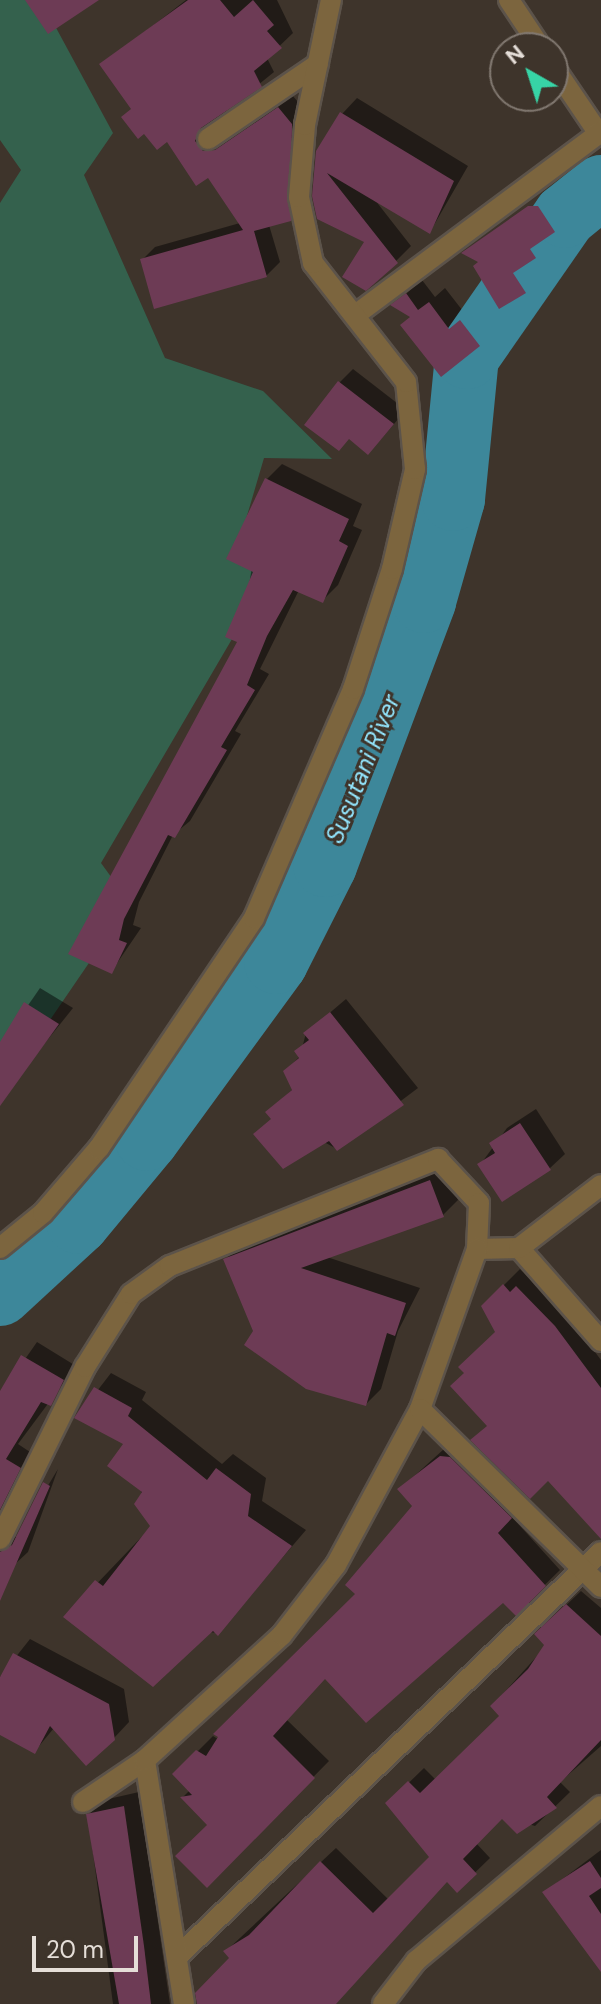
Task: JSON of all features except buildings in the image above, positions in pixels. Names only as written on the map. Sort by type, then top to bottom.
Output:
[{"type":"street","points":[[0,1248],[43,1213],[99,1148],[254,918],[353,689],[415,469],[406,382],[358,313],[313,263],[299,197],[318,64],[331,0]]},
{"type":"street","points":[[519,4],[533,32]]},
{"type":"street","points":[[208,139],[318,64]]},
{"type":"street","points":[[358,313],[600,133],[569,89]]},
{"type":"street","points":[[0,1539],[85,1367],[131,1294],[170,1266],[438,1159],[479,1203],[477,1249],[420,1409],[336,1565],[282,1635],[145,1760],[83,1802]]},
{"type":"street","points":[[477,1249],[519,1248],[601,1185]]},
{"type":"street","points":[[519,1248],[601,1341]]},
{"type":"street","points":[[420,1409],[601,1587]]},
{"type":"street","points":[[177,1957],[601,1552]]},
{"type":"street","points":[[145,1760],[184,2004]]},
{"type":"street","points":[[383,2004],[416,1961],[601,1806]]},
{"type":"green space","points":[[0,0],[41,0],[113,133],[84,175],[165,358],[263,391],[332,459],[264,458],[244,526],[287,545],[101,863],[130,903],[0,1093],[0,203],[21,170],[0,140]]},
{"type":"waterway","name":"Susutani River","points":[[0,1294],[78,1222],[147,1139],[276,962],[325,865],[424,601],[453,499],[467,357],[565,216],[601,187]]}]
